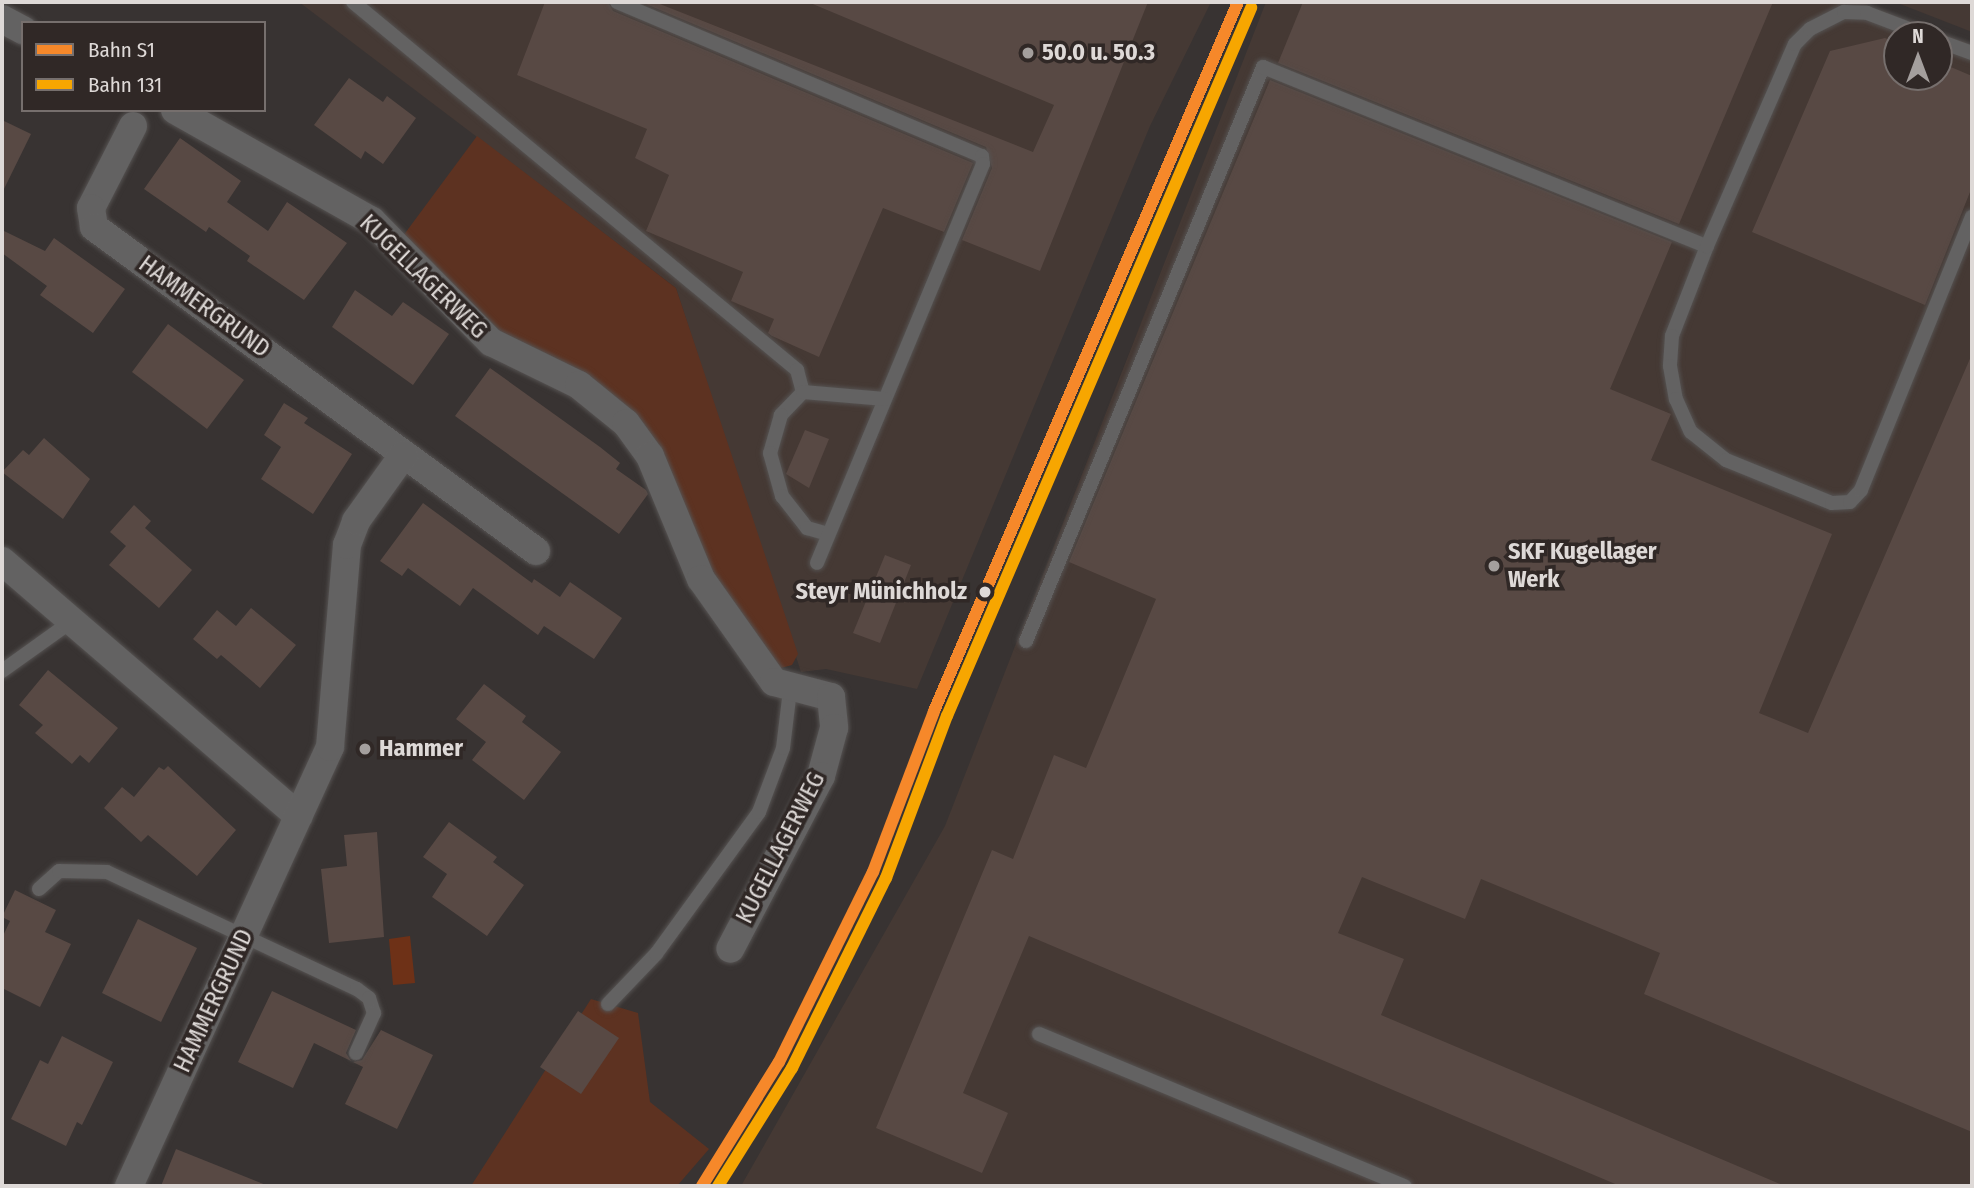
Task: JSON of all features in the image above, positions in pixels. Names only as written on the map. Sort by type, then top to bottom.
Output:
[{"type":"street","points":[[2,19],[21,29]]},
{"type":"street","name":"KUGELLAGERWEG","points":[[179,112],[372,221],[491,342],[579,385],[626,423],[650,456],[701,579],[774,682],[790,690],[814,690],[831,697],[832,736],[821,776],[730,949]]},
{"type":"street","name":"HAMMERGRUND","points":[[134,126],[91,208],[94,226],[536,551]]},
{"type":"street","name":"HAMMERGRUND","points":[[129,1186],[330,747],[347,545],[356,521],[404,454]]},
{"type":"street","points":[[2,561],[69,623],[298,816]]},
{"type":"lane","points":[[353,2],[797,370],[803,392]]},
{"type":"lane","points":[[617,2],[982,156],[983,164],[817,563]]},
{"type":"lane","points":[[1888,21],[1867,13],[1844,12],[1810,29],[1795,44],[1707,246],[1672,336],[1670,366],[1675,399],[1691,432],[1726,460],[1832,503],[1850,502],[1861,490],[1972,217]]},
{"type":"lane","points":[[1953,46],[1972,53]]},
{"type":"lane","points":[[1026,641],[1263,67],[1707,246]]},
{"type":"lane","points":[[803,392],[884,399]]},
{"type":"lane","points":[[803,392],[781,415],[770,453],[782,496],[807,528],[828,534]]},
{"type":"lane","points":[[2,671],[69,623]]},
{"type":"lane","points":[[608,1004],[656,954],[759,813],[783,748],[790,690]]},
{"type":"lane","points":[[39,889],[59,871],[107,872],[369,998],[374,1013],[356,1053]]},
{"type":"lane","points":[[1039,1034],[1405,1186]]},
{"type":"shaded area","points":[[299,2],[1211,2],[1150,126],[917,689],[826,669],[801,672],[676,288]]},
{"type":"shaded area","points":[[1266,2],[1859,2],[1909,21],[1883,21],[1883,91],[1953,91],[1953,38],[1972,45],[1972,1186],[741,1186],[945,826]]},
{"type":"shaded area","points":[[1895,2],[1972,2],[1972,32],[1953,25],[1953,21],[1944,21]]},
{"type":"shaded area","points":[[477,136],[676,288],[798,654],[792,665],[781,668],[768,656],[716,586],[663,457],[510,341],[403,236]]},
{"type":"shaded area","points":[[410,936],[415,983],[393,985],[389,939]]},
{"type":"shaded area","points":[[591,999],[638,1013],[650,1102],[709,1149],[677,1186],[471,1186]]},
{"type":"building","points":[[545,2],[608,2],[613,11],[973,163],[944,232],[883,208],[819,357],[772,336],[768,333],[774,319],[731,301],[743,272],[646,231],[669,175],[635,158],[647,129],[517,75]]},
{"type":"building","points":[[641,2],[655,2],[1033,152],[1054,105],[808,2],[1148,2],[1040,271],[962,240],[992,168],[986,147]]},
{"type":"building","points":[[1303,2],[1773,2],[1679,224],[1278,63]]},
{"type":"building","points":[[1883,38],[1883,91],[1953,91],[1953,68],[1972,76],[1972,187],[1925,305],[1752,232],[1830,51]]},
{"type":"building","points":[[349,78],[383,102],[387,96],[416,118],[383,164],[365,151],[361,159],[314,125]]},
{"type":"building","points":[[1270,80],[1672,242],[1610,389],[1671,414],[1651,460],[1832,534],[1759,713],[1808,733],[1972,354],[1972,1132],[1644,994],[1660,953],[1481,879],[1465,919],[1362,877],[1338,933],[1404,959],[1381,1015],[1785,1186],[1620,1186],[1029,936],[963,1093],[1008,1113],[982,1173],[876,1128],[992,850],[1013,859],[1054,755],[1086,768],[1156,599],[1069,562]]},
{"type":"building","points":[[2,120],[31,134],[2,193]]},
{"type":"building","points":[[180,138],[241,181],[227,202],[268,231],[287,202],[347,243],[304,300],[247,261],[250,256],[209,227],[206,232],[144,189]]},
{"type":"building","points":[[2,230],[45,251],[54,238],[125,289],[93,333],[40,295],[47,286],[2,253]]},
{"type":"building","points":[[355,290],[392,316],[403,302],[449,334],[413,385],[332,327]]},
{"type":"building","points":[[168,324],[244,380],[207,429],[132,372]]},
{"type":"building","points":[[490,368],[600,447],[620,463],[616,469],[646,490],[648,494],[619,534],[455,416]]},
{"type":"building","points":[[284,403],[308,418],[304,423],[352,454],[313,514],[261,479],[281,447],[264,435]]},
{"type":"building","points":[[805,430],[829,439],[809,488],[786,474]]},
{"type":"building","points":[[44,438],[90,479],[63,519],[2,472],[23,450],[29,455]]},
{"type":"building","points":[[423,503],[532,583],[534,579],[560,597],[570,582],[622,618],[594,659],[544,626],[538,635],[473,588],[460,606],[408,568],[402,576],[380,561]]},
{"type":"building","points":[[134,505],[151,521],[145,528],[192,570],[159,608],[109,565],[126,546],[110,532]]},
{"type":"building","points":[[885,555],[911,565],[880,643],[853,633]]},
{"type":"building","points":[[251,608],[296,645],[260,688],[221,655],[217,659],[193,639],[217,610],[236,626]]},
{"type":"building","points":[[48,670],[118,728],[89,763],[80,755],[72,764],[35,733],[43,725],[19,705]]},
{"type":"building","points":[[484,684],[526,716],[522,722],[561,752],[524,800],[472,760],[486,742],[456,719]]},
{"type":"building","points":[[168,766],[236,830],[197,876],[148,835],[141,842],[104,808],[122,787],[134,797],[159,767],[164,770]]},
{"type":"building","points":[[449,822],[497,857],[493,862],[524,885],[487,936],[432,897],[447,874],[423,857]]},
{"type":"building","points":[[377,832],[384,937],[329,943],[321,869],[347,866],[344,835]]},
{"type":"building","points":[[15,890],[56,910],[45,932],[71,944],[40,1007],[2,988],[2,938],[10,921],[2,917]]},
{"type":"building","points":[[138,919],[197,948],[161,1022],[102,993]]},
{"type":"building","points":[[272,991],[356,1030],[346,1053],[351,1061],[314,1043],[293,1088],[238,1062]]},
{"type":"building","points":[[578,1011],[619,1038],[581,1094],[540,1067]]},
{"type":"building","points":[[381,1030],[433,1055],[397,1129],[345,1104],[363,1067],[353,1062],[362,1060]]},
{"type":"building","points":[[62,1036],[113,1062],[82,1125],[77,1122],[66,1146],[11,1119],[40,1060],[48,1064]]},
{"type":"building","points":[[176,1149],[266,1185],[266,1186],[161,1186]]},
{"type":"rail line","name":"S1","points":[[702,1186],[779,1062],[873,872],[934,711],[1238,2]]},
{"type":"rail line","name":"131","points":[[718,1186],[792,1068],[886,878],[947,716],[1251,8]]},
{"type":"place","name":"50.0 u. 50.3","points":[[1028,53]]},
{"type":"place","name":"SKF Kugellager Werk","points":[[1494,566]]},
{"type":"place","name":"Steyr Münichholz","points":[[985,592]]},
{"type":"place","name":"Hammer","points":[[365,749]]}]
